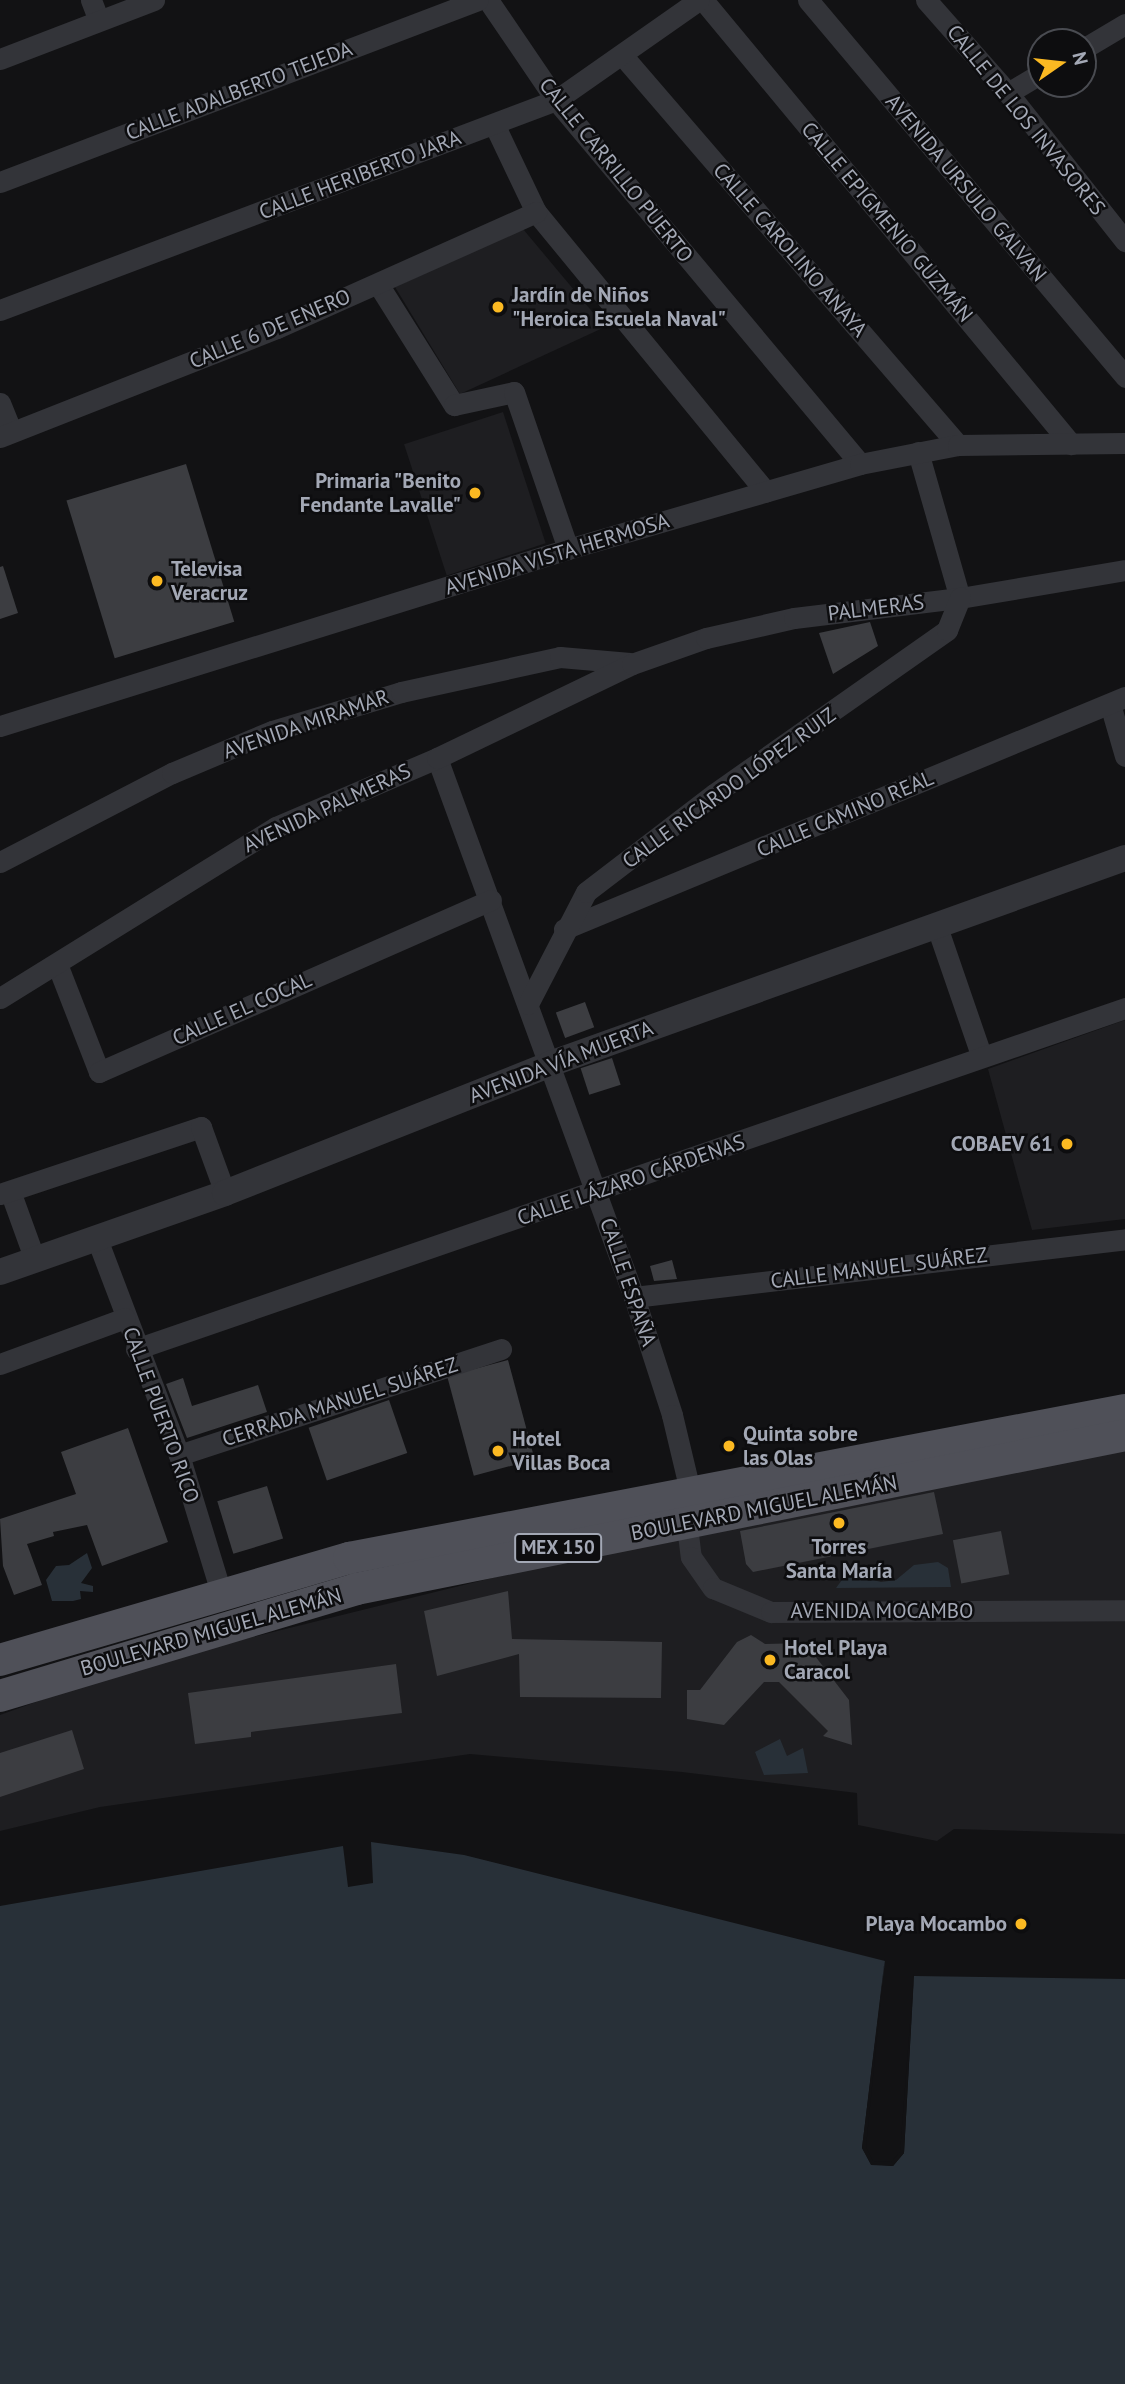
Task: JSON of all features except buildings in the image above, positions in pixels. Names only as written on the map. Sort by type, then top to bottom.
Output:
[{"type":"main road","name":"BOULEVARD MIGUEL ALEMÁN","points":[[0,1660],[221,1592],[349,1558],[515,1523],[691,1496],[1125,1410]]},
{"type":"main road","name":"BOULEVARD MIGUEL ALEMÁN","points":[[0,1696],[356,1589],[687,1526],[1125,1435]]},
{"type":"street","points":[[91,0],[99,21]]},
{"type":"street","points":[[0,59],[154,0]]},
{"type":"street","name":"CALLE ADALBERTO TEJEDA","points":[[0,183],[478,0]]},
{"type":"street","name":"CALLE CARRILLO PUERTO","points":[[488,0],[556,100],[860,464]]},
{"type":"street","name":"CALLE HERIBERTO JARA","points":[[0,310],[556,100],[701,0]]},
{"type":"street","name":"CALLE EPIGMENIO GUZMÁN","points":[[701,0],[1070,444]]},
{"type":"street","name":"AVENIDA URSULO GALVAN","points":[[808,0],[1125,377]]},
{"type":"street","name":"CALLE DE LOS INVASORES","points":[[926,0],[1008,93],[1122,231]]},
{"type":"street","points":[[1097,40],[1125,24]]},
{"type":"street","name":"CALLE CAROLINO ANAYA","points":[[622,55],[958,445]]},
{"type":"street","points":[[1008,93],[1027,81]]},
{"type":"street","points":[[494,124],[536,212],[766,492]]},
{"type":"street","name":"CALLE 6 DE ENERO","points":[[6,435],[378,284],[536,212]]},
{"type":"street","points":[[378,284],[454,405],[514,392],[568,549]]},
{"type":"street","points":[[0,403],[6,435]]},
{"type":"street","name":"AVENIDA VISTA HERMOSA","points":[[0,726],[568,549],[860,464],[958,445],[1125,443]]},
{"type":"street","points":[[918,453],[960,598]]},
{"type":"street","name":"PALMERAS","points":[[632,664],[706,638],[794,618],[960,598],[1125,570]]},
{"type":"street","name":"CALLE RICARDO LÓPEZ RUIZ","points":[[527,1004],[564,929],[586,892],[714,794],[947,629],[960,598]]},
{"type":"street","name":"AVENIDA MIRAMAR","points":[[0,862],[172,773],[285,727],[401,692],[560,657],[632,664]]},
{"type":"street","name":"AVENIDA PALMERAS","points":[[0,998],[276,827],[438,758],[632,664]]},
{"type":"street","points":[[1117,701],[1125,755]]},
{"type":"street","name":"CALLE CAMINO REAL","points":[[564,929],[1117,701]]},
{"type":"street","name":"CALLE ESPAÑA","points":[[438,758],[634,1297],[672,1415],[691,1496]]},
{"type":"street","name":"AVENIDA VÍA MUERTA","points":[[0,1272],[225,1193],[550,1065],[1125,858]]},
{"type":"street","name":"CALLE EL COCAL","points":[[57,964],[99,1072],[491,900]]},
{"type":"street","points":[[936,924],[981,1055]]},
{"type":"street","name":"CALLE LÁZARO CÁRDENAS","points":[[136,1349],[597,1193],[981,1055],[1125,1008]]},
{"type":"street","points":[[35,1260],[5,1193],[201,1127],[225,1193]]},
{"type":"street","name":"CALLE PUERTO RICO","points":[[97,1239],[136,1349],[179,1455],[221,1592]]},
{"type":"street","name":"CALLE MANUEL SUÁREZ","points":[[634,1297],[1125,1240]]},
{"type":"street","points":[[0,1364],[125,1318]]},
{"type":"street","name":"CERRADA MANUEL SUÁREZ","points":[[179,1455],[501,1349]]},
{"type":"street","name":"AVENIDA MOCAMBO","points":[[687,1526],[691,1557],[713,1588],[771,1612],[1125,1610]]},
{"type":"shaded area","name":"Jardín de Niños \"Heroica Escuela Naval\"","points":[[523,229],[605,327],[460,394],[395,287]]},
{"type":"shaded area","name":"Primaria \"Benito Fendante Lavalle\"","points":[[503,412],[546,543],[447,575],[404,444]]},
{"type":"shaded area","name":"COBAEV 61","points":[[1125,1020],[1125,1219],[1032,1230],[988,1069]]},
{"type":"shaded area","points":[[1125,1441],[1125,1834],[954,1829],[937,1841],[858,1825],[857,1793],[682,1772],[470,1754],[100,1807],[0,1831],[0,1715],[132,1667],[662,1536]]},
{"type":"shaded area","points":[[87,1553],[92,1568],[81,1583],[93,1586],[93,1592],[80,1591],[81,1599],[73,1601],[52,1601],[46,1580],[56,1566],[69,1565]]},
{"type":"shaded area","points":[[938,1562],[948,1568],[951,1587],[836,1588],[847,1573],[881,1582],[896,1580],[914,1565]]},
{"type":"shaded area","points":[[780,1739],[787,1756],[803,1748],[808,1773],[764,1775],[755,1752]]},
{"type":"shaded area","points":[[371,1842],[464,1855],[885,1961],[862,2148],[871,2164],[893,2166],[904,2153],[914,1976],[1125,1979],[1125,2384],[0,2384],[0,1906],[343,1846],[348,1887],[373,1883]]},
{"type":"pier","points":[[885,1957],[866,2147],[873,2161],[891,2162],[900,2152],[914,1972],[904,2153],[893,2166],[871,2165],[862,2148]]},
{"type":"place","name":"Jardín de Niños \"Heroica Escuela Naval\"","points":[[498,307]]},
{"type":"place","name":"Primaria \"Benito Fendante Lavalle\"","points":[[475,493]]},
{"type":"place","name":"Televisa Veracruz","points":[[157,581]]},
{"type":"place","name":"COBAEV 61","points":[[1067,1144]]},
{"type":"place","name":"Quinta sobre las Olas","points":[[729,1446]]},
{"type":"place","name":"Hotel Villas Boca","points":[[498,1451]]},
{"type":"place","name":"Torres Santa María","points":[[839,1523]]},
{"type":"place","name":"Hotel Playa Caracol","points":[[770,1660]]},
{"type":"place","name":"Playa Mocambo","points":[[1021,1924]]}]
